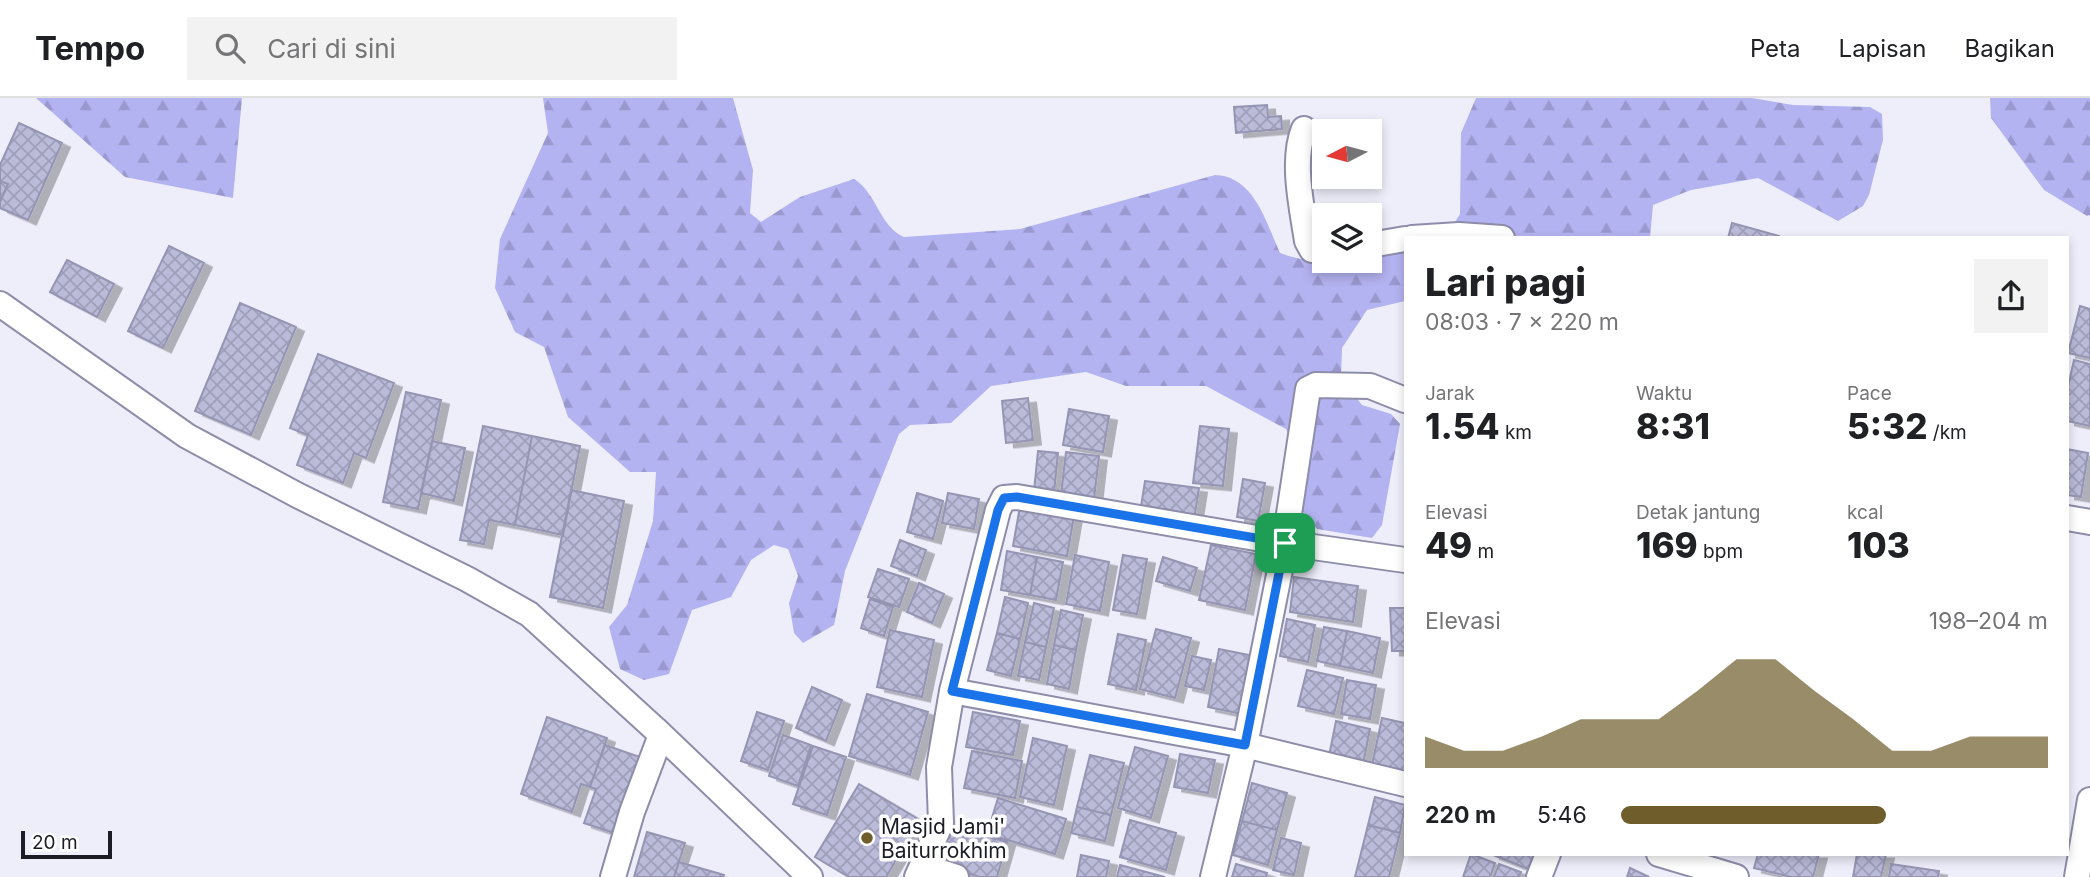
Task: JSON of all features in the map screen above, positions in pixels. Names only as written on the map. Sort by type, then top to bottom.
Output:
[{"type":"street","points":[[1304,129],[1300,138],[1299,175],[1307,241],[1312,250]]},
{"type":"street","points":[[1443,236],[1473,236]]},
{"type":"street","points":[[1382,243],[1404,239]]},
{"type":"street","points":[[0,304],[187,436],[297,495],[467,579],[528,614],[661,735],[810,877]]},
{"type":"street","points":[[1213,877],[1245,745],[1285,543],[1308,388],[1316,385],[1370,386],[1404,400]]},
{"type":"street","points":[[956,877],[920,871],[941,823],[939,767],[952,691],[998,510],[1004,498],[1017,497],[1285,543],[1404,560]]},
{"type":"street","points":[[2069,518],[2090,522]]},
{"type":"street","points":[[952,691],[1245,745],[1404,784]]},
{"type":"street","points":[[614,877],[632,811],[661,735]]},
{"type":"street","points":[[2077,877],[2090,800]]},
{"type":"street","points":[[1539,877],[1547,856]]},
{"type":"street","points":[[1666,856],[1736,877]]},
{"type":"green space","points":[[36,98],[242,98],[233,198],[125,177]]},
{"type":"green space","points":[[543,98],[733,98],[753,170],[750,213],[761,222],[800,197],[854,179],[868,192],[889,225],[904,237],[1020,229],[1215,175],[1228,177],[1240,183],[1257,203],[1280,253],[1312,261],[1312,273],[1382,273],[1382,254],[1404,250],[1404,301],[1367,310],[1342,348],[1341,378],[1362,405],[1391,414],[1400,424],[1382,525],[1372,538],[1317,529],[1298,505],[1297,457],[1286,429],[1206,386],[1126,386],[1086,372],[991,386],[951,423],[910,425],[899,434],[845,571],[834,625],[803,643],[794,633],[789,603],[798,576],[788,549],[774,545],[751,560],[731,597],[692,610],[669,674],[644,680],[620,669],[609,627],[627,605],[653,521],[656,472],[630,472],[568,417],[544,347],[515,332],[495,288],[500,239],[548,133]]},
{"type":"green space","points":[[1476,98],[1752,98],[1793,105],[1870,107],[1882,114],[1883,140],[1869,195],[1863,206],[1838,221],[1758,178],[1691,190],[1653,205],[1650,236],[1446,236],[1460,214],[1461,133]]},
{"type":"green space","points":[[1990,98],[2090,98],[2090,215],[2087,216],[2044,190],[1991,118]]},
{"type":"building","points":[[1267,105],[1268,117],[1281,116],[1282,129],[1236,133],[1234,107]]},
{"type":"building","points":[[19,123],[62,143],[28,220],[0,208],[8,184],[0,181],[0,165]]},
{"type":"building","points":[[0,181],[8,184],[0,202]]},
{"type":"building","points":[[1732,223],[1779,236],[1729,236]]},
{"type":"building","points":[[169,246],[204,263],[163,348],[128,331]]},
{"type":"building","points":[[67,260],[114,284],[97,317],[50,292]]},
{"type":"building","points":[[240,303],[296,327],[251,435],[195,411]]},
{"type":"building","points":[[2080,306],[2090,309],[2090,358],[2069,353]]},
{"type":"building","points":[[318,354],[394,383],[366,458],[354,453],[343,483],[297,465],[308,435],[290,428]]},
{"type":"building","points":[[2074,360],[2090,364],[2090,426],[2069,421],[2069,382]]},
{"type":"building","points":[[406,392],[441,400],[418,509],[383,502]]},
{"type":"building","points":[[1028,398],[1033,440],[1006,443],[1002,401]]},
{"type":"building","points":[[1069,409],[1109,416],[1103,452],[1063,445]]},
{"type":"building","points":[[483,426],[532,436],[515,525],[489,520],[484,544],[460,540]]},
{"type":"building","points":[[1200,426],[1229,429],[1223,486],[1193,483]]},
{"type":"building","points":[[532,436],[580,446],[563,535],[515,525]]},
{"type":"building","points":[[432,441],[465,448],[454,501],[421,493]]},
{"type":"building","points":[[2069,449],[2088,453],[2081,497],[2069,495]]},
{"type":"building","points":[[1038,451],[1058,453],[1054,493],[1034,491]]},
{"type":"building","points":[[1066,452],[1099,456],[1094,499],[1061,495]]},
{"type":"building","points":[[1243,479],[1265,483],[1258,521],[1237,517]]},
{"type":"building","points":[[1145,481],[1199,488],[1194,520],[1140,513]]},
{"type":"building","points":[[571,490],[624,501],[603,608],[550,597]]},
{"type":"building","points":[[917,493],[943,501],[933,539],[907,532]]},
{"type":"building","points":[[948,493],[979,499],[974,529],[942,523]]},
{"type":"building","points":[[1020,506],[1074,516],[1067,556],[1013,546]]},
{"type":"building","points":[[900,540],[926,550],[917,576],[891,566]]},
{"type":"building","points":[[1211,545],[1256,554],[1245,610],[1199,600]]},
{"type":"building","points":[[1007,551],[1037,557],[1030,595],[1001,590]]},
{"type":"building","points":[[1075,555],[1109,562],[1100,611],[1066,604]]},
{"type":"building","points":[[1123,555],[1147,559],[1137,614],[1113,610]]},
{"type":"building","points":[[1037,557],[1063,562],[1056,600],[1030,595]]},
{"type":"building","points":[[1163,557],[1197,568],[1190,591],[1156,581]]},
{"type":"building","points":[[878,569],[909,579],[899,607],[868,597]]},
{"type":"building","points":[[1294,577],[1358,586],[1353,622],[1290,612]]},
{"type":"building","points":[[919,583],[944,594],[932,623],[907,612]]},
{"type":"building","points":[[1005,597],[1028,603],[1020,639],[997,633]]},
{"type":"building","points":[[870,599],[893,607],[884,636],[861,628]]},
{"type":"building","points":[[1034,603],[1054,608],[1046,647],[1025,642]]},
{"type":"building","points":[[1390,608],[1404,608],[1404,651],[1392,651]]},
{"type":"building","points":[[1061,610],[1083,615],[1076,650],[1054,645]]},
{"type":"building","points":[[1287,619],[1315,625],[1308,662],[1280,656]]},
{"type":"building","points":[[1324,627],[1347,631],[1340,666],[1317,661]]},
{"type":"building","points":[[1156,629],[1191,638],[1175,698],[1140,689]]},
{"type":"building","points":[[890,630],[934,640],[922,697],[877,687]]},
{"type":"building","points":[[1347,631],[1380,638],[1373,673],[1340,666]]},
{"type":"building","points":[[997,633],[1020,639],[1011,676],[987,670]]},
{"type":"building","points":[[1118,634],[1146,640],[1136,690],[1108,684]]},
{"type":"building","points":[[1025,642],[1046,647],[1039,680],[1018,676]]},
{"type":"building","points":[[1054,645],[1076,650],[1069,689],[1047,684]]},
{"type":"building","points":[[1219,649],[1254,656],[1242,714],[1208,707]]},
{"type":"building","points":[[1192,656],[1211,660],[1204,690],[1185,686]]},
{"type":"building","points":[[1307,670],[1343,678],[1334,714],[1298,706]]},
{"type":"building","points":[[1347,680],[1376,685],[1370,719],[1341,714]]},
{"type":"building","points":[[812,687],[842,700],[826,741],[796,728]]},
{"type":"building","points":[[867,694],[928,712],[910,775],[849,756]]},
{"type":"building","points":[[757,712],[784,721],[768,770],[741,761]]},
{"type":"building","points":[[973,712],[1020,721],[1013,755],[966,747]]},
{"type":"building","points":[[547,717],[607,738],[590,787],[581,784],[572,812],[521,794]]},
{"type":"building","points":[[1382,718],[1404,723],[1404,772],[1372,765]]},
{"type":"building","points":[[1336,721],[1370,729],[1362,769],[1328,761]]},
{"type":"building","points":[[783,735],[811,745],[798,786],[769,776]]},
{"type":"building","points":[[1033,738],[1067,746],[1054,805],[1020,797]]},
{"type":"building","points":[[605,745],[640,757],[614,833],[584,823],[596,789],[590,787]]},
{"type":"building","points":[[813,746],[846,757],[827,815],[793,804]]},
{"type":"building","points":[[1135,747],[1168,756],[1151,818],[1118,808]]},
{"type":"building","points":[[972,751],[1022,761],[1015,798],[964,788]]},
{"type":"building","points":[[1180,754],[1215,760],[1208,793],[1174,787]]},
{"type":"building","points":[[1090,755],[1124,763],[1111,815],[1077,807]]},
{"type":"building","points":[[1252,783],[1287,793],[1277,830],[1242,821]]},
{"type":"building","name":"Masjid Jami' Baiturrokhim","points":[[859,784],[920,820],[886,877],[849,877],[815,857]]},
{"type":"building","points":[[1375,797],[1404,805],[1400,833],[1368,825]]},
{"type":"building","points":[[998,798],[1066,819],[1055,854],[987,834]]},
{"type":"building","points":[[1077,807],[1111,815],[1105,841],[1071,833]]},
{"type":"building","points":[[1130,820],[1176,833],[1166,870],[1120,857]]},
{"type":"building","points":[[1242,821],[1277,830],[1268,865],[1233,855]]},
{"type":"building","points":[[948,825],[1007,842],[997,877],[980,877],[938,865]]},
{"type":"building","points":[[1368,825],[1400,833],[1389,877],[1355,877]]},
{"type":"building","points":[[647,832],[685,843],[674,877],[634,877]]},
{"type":"building","points":[[1281,838],[1301,843],[1294,875],[1273,870]]},
{"type":"building","points":[[1081,855],[1109,861],[1106,877],[1077,877]]},
{"type":"building","points":[[1470,856],[1495,863],[1490,877],[1463,877]]},
{"type":"building","points":[[1496,856],[1533,856],[1528,869]]},
{"type":"building","points":[[1757,856],[1818,856],[1813,877],[1791,877],[1754,868]]},
{"type":"building","points":[[1857,856],[1886,856],[1881,877],[1853,877]]},
{"type":"building","points":[[679,862],[724,875],[674,877]]},
{"type":"building","points":[[1236,864],[1267,873],[1266,877],[1232,877]]},
{"type":"building","points":[[1499,864],[1521,872],[1519,877],[1494,877]]},
{"type":"building","points":[[1891,864],[1939,871],[1938,877],[1889,877]]},
{"type":"building","points":[[1120,865],[1165,877],[1117,877]]},
{"type":"building","points":[[1630,868],[1649,877],[1627,877]]},
{"type":"place","name":"Masjid Jami' Baiturrokhim","points":[[867,838]]},
{"type":"route","points":[[1017,497],[1285,543],[1245,745],[952,691],[998,510],[1004,498],[1017,497]]}]
